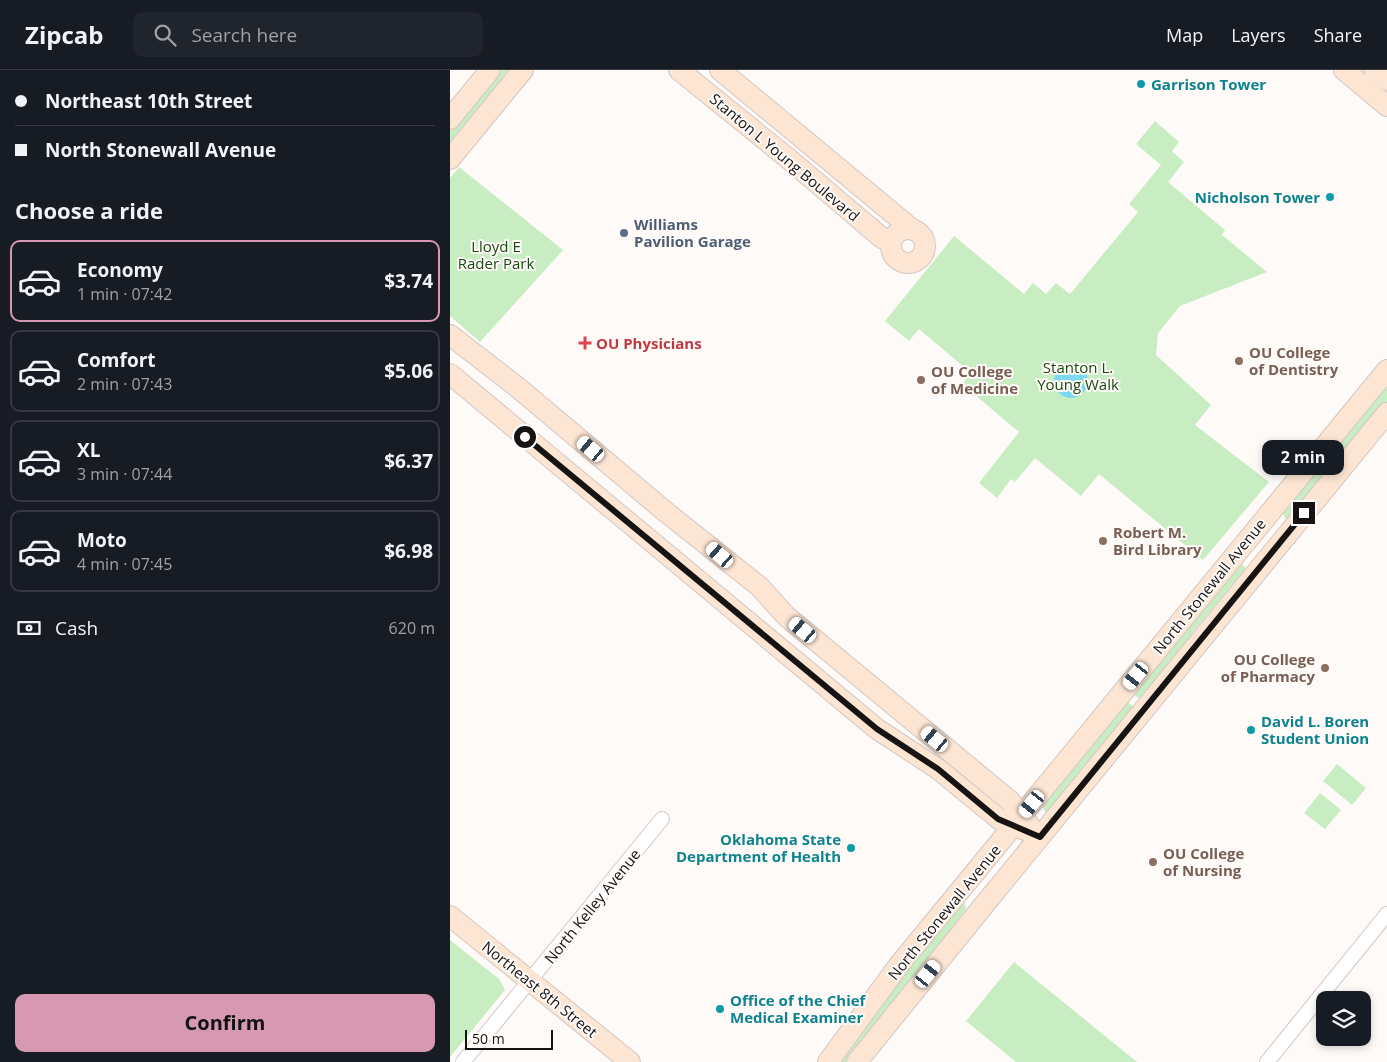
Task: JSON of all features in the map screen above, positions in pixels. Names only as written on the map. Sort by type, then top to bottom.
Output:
[{"type":"main road","points":[[450,119],[490,70]]},
{"type":"main road","points":[[450,159],[523,70]]},
{"type":"main road","name":"Stanton L Young Boulevard","points":[[679,70],[882,238],[891,243]]},
{"type":"main road","name":"Stanton L Young Boulevard","points":[[720,70],[913,230]]},
{"type":"main road","points":[[1344,70],[1385,93]]},
{"type":"main road","points":[[1374,70],[1385,93]]},
{"type":"main road","points":[[913,230],[920,234],[924,242],[924,253],[917,261],[910,263],[901,262],[894,256],[891,243],[897,233],[913,230]]},
{"type":"main road","points":[[450,335],[516,386],[760,587],[786,616],[1010,801],[1018,821]]},
{"type":"main road","name":"North Stonewall Avenue","points":[[828,1062],[899,965],[1387,370]]},
{"type":"main road","points":[[450,374],[877,729],[938,769],[998,819],[1018,821],[1040,837]]},
{"type":"main road","name":"North Stonewall Avenue","points":[[857,1062],[1387,413]]},
{"type":"main road","name":"Northeast 8th Street","points":[[450,916],[610,1062]]},
{"type":"main road","name":"Northeast 8th Street","points":[[450,931],[630,1062]]},
{"type":"street","name":"North Kelley Avenue","points":[[463,1062],[662,819]]},
{"type":"street","points":[[1266,1062],[1387,914]]},
{"type":"green space","points":[[499,70],[508,70],[480,112],[450,149],[450,131]]},
{"type":"green space","name":"Stanton L. Young Walk","points":[[1155,121],[1179,142],[1172,151],[1184,162],[1168,182],[1225,230],[1222,235],[1267,272],[1180,306],[1158,333],[1156,355],[1211,405],[1195,425],[1269,482],[1203,560],[1099,474],[1081,496],[1035,458],[1015,482],[1011,479],[997,498],[979,483],[1019,432],[962,384],[971,373],[919,329],[909,341],[885,321],[954,236],[1024,294],[1033,283],[1046,294],[1056,283],[1070,294],[1138,212],[1129,204],[1161,165],[1136,144]]},
{"type":"green space","name":"Lloyd E Rader Park","points":[[459,167],[563,250],[480,342],[450,316],[450,178]]},
{"type":"green space","points":[[1387,381],[1387,403],[1293,516],[1290,519],[1285,518],[1282,512]]},
{"type":"green space","points":[[1239,562],[1246,568],[1192,633],[1171,668],[1143,702],[1132,693]]},
{"type":"green space","points":[[1125,700],[1137,710],[1049,812],[1045,812],[1042,806]]},
{"type":"green space","points":[[1337,764],[1366,788],[1352,805],[1323,781]]},
{"type":"green space","points":[[1320,793],[1341,810],[1325,829],[1304,813]]},
{"type":"green space","points":[[960,904],[965,904],[966,909],[945,937],[926,969],[849,1062],[834,1062]]},
{"type":"green space","points":[[450,940],[499,979],[505,990],[450,1057]]},
{"type":"green space","points":[[1014,962],[1137,1062],[1016,1062],[966,1021]]},
{"type":"water","points":[[1071,364],[1078,365],[1083,369],[1087,374],[1087,388],[1083,393],[1078,397],[1071,398],[1064,397],[1059,393],[1055,388],[1054,381],[1055,374],[1059,369],[1064,365]]},
{"type":"place","name":"Garrison Tower","points":[[1141,84]]},
{"type":"place","name":"Nicholson Tower","points":[[1330,197]]},
{"type":"place","name":"Williams Pavilion Garage","points":[[624,233]]},
{"type":"place","name":"OU Physicians","points":[[585,343]]},
{"type":"place","name":"OU College of Dentistry","points":[[1239,361]]},
{"type":"place","name":"OU College of Medicine","points":[[921,380]]},
{"type":"place","name":"Robert M. Bird Library","points":[[1103,541]]},
{"type":"place","name":"OU College of Pharmacy","points":[[1325,668]]},
{"type":"place","name":"David L. Boren Student Union","points":[[1251,730]]},
{"type":"place","name":"Oklahoma State Department of Health","points":[[851,848]]},
{"type":"place","name":"OU College of Nursing","points":[[1153,862]]},
{"type":"place","name":"Office of the Chief Medical Examiner","points":[[720,1009]]},
{"type":"route","points":[[525,437],[877,729],[938,769],[998,819],[1040,837],[1304,513]]}]
